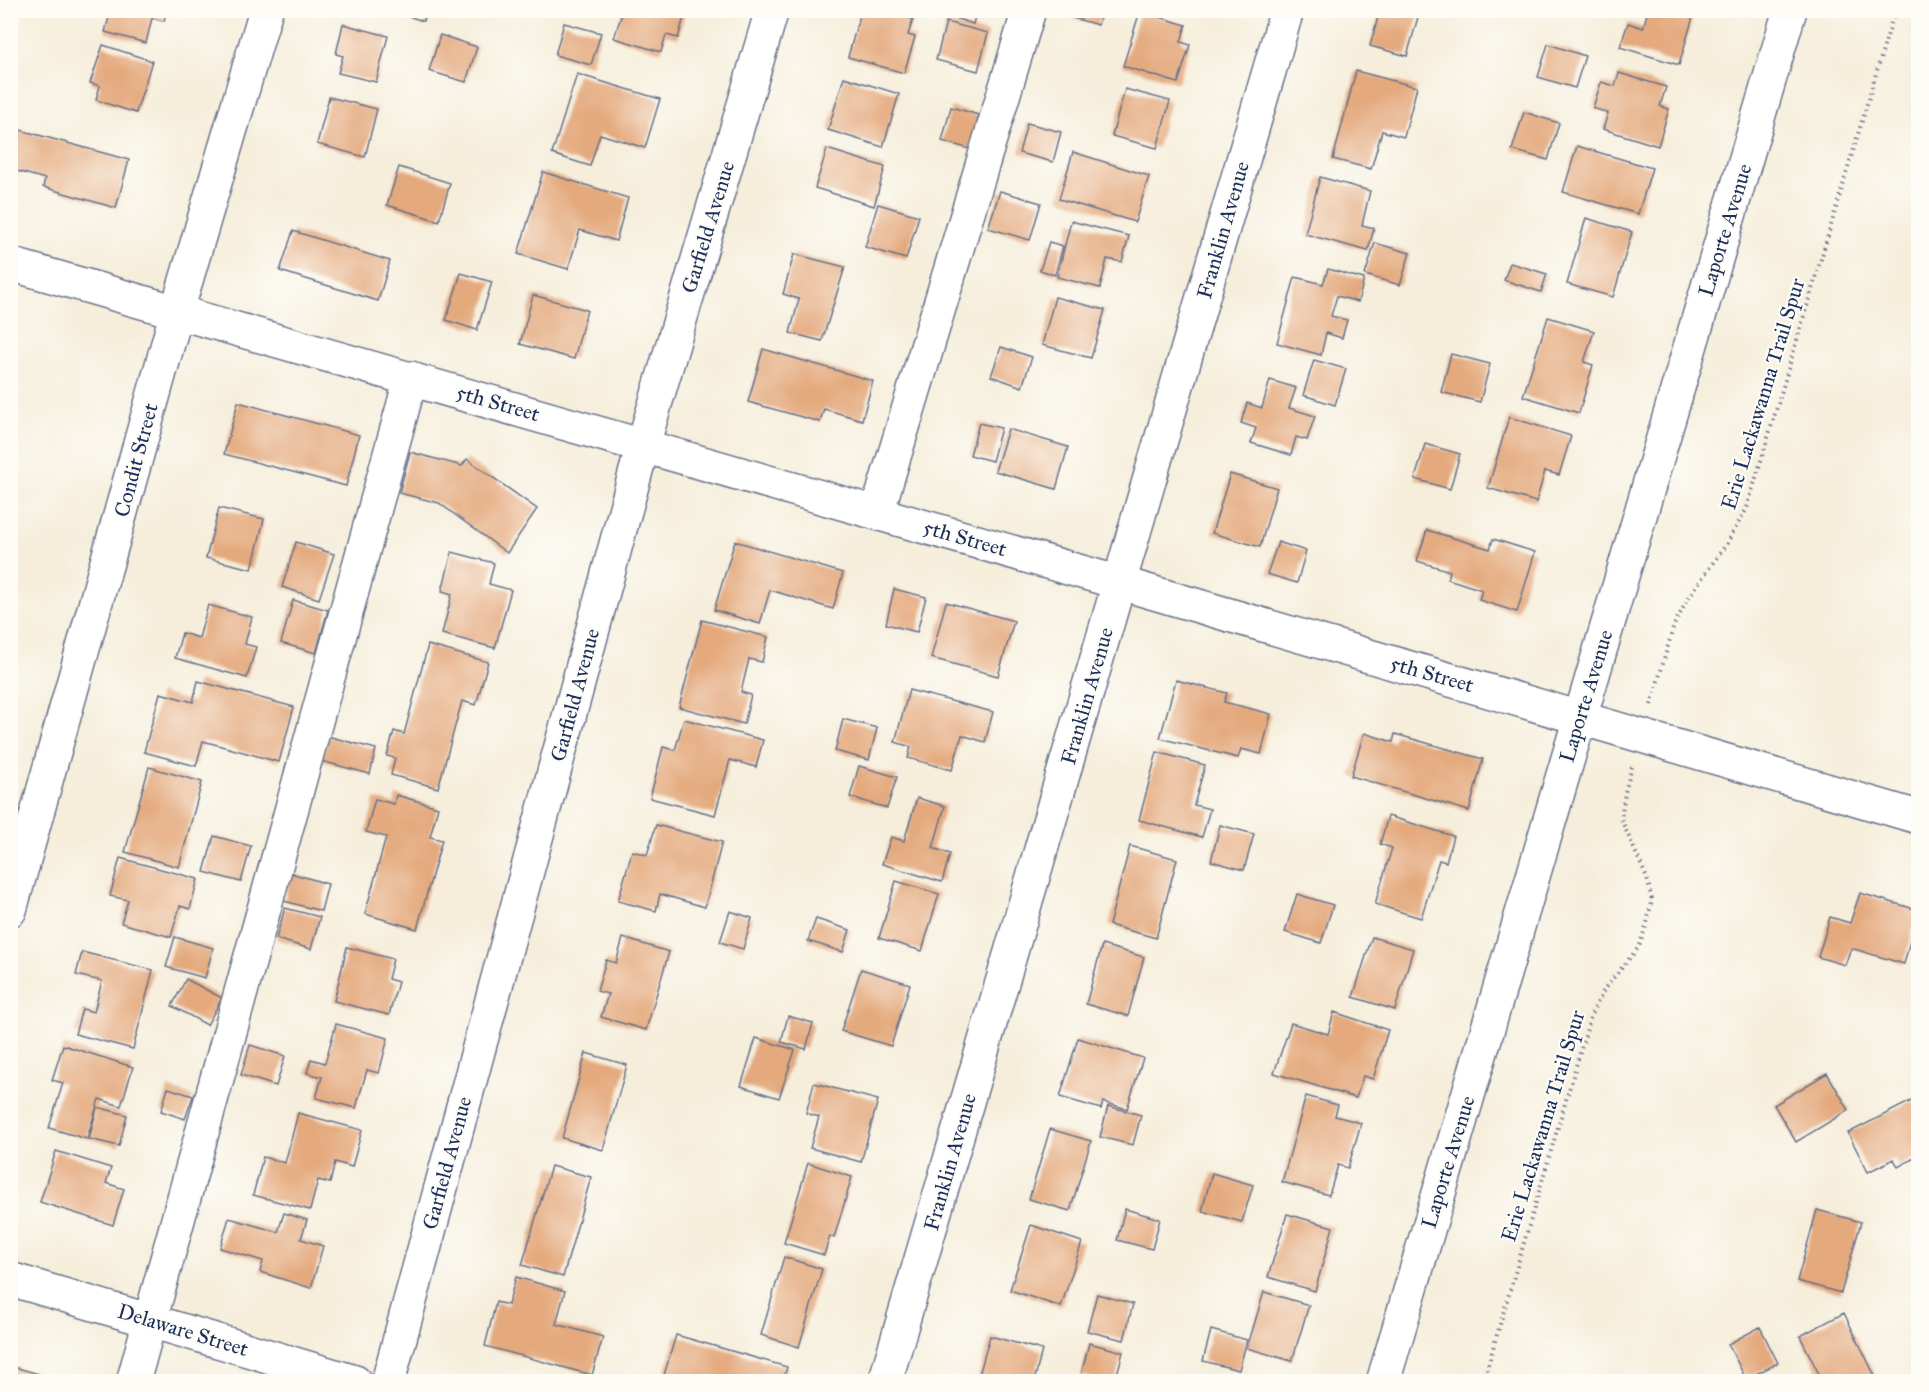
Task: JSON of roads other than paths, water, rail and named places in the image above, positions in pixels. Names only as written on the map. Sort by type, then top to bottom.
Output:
[{"type":"street","name":"Condit Street","points":[[10,910],[177,311],[266,10]]},
{"type":"street","name":"Garfield Avenue","points":[[388,1382],[643,445],[772,10]]},
{"type":"street","points":[[877,513],[1029,10]]},
{"type":"street","name":"Franklin Avenue","points":[[885,1382],[1287,10]]},
{"type":"street","name":"Laporte Avenue","points":[[1383,1382],[1790,10]]},
{"type":"street","name":"5th Street","points":[[10,264],[1120,583],[1918,817]]},
{"type":"street","points":[[133,1382],[411,378]]},
{"type":"street","name":"Delaware Street","points":[[10,1279],[356,1382]]}]
